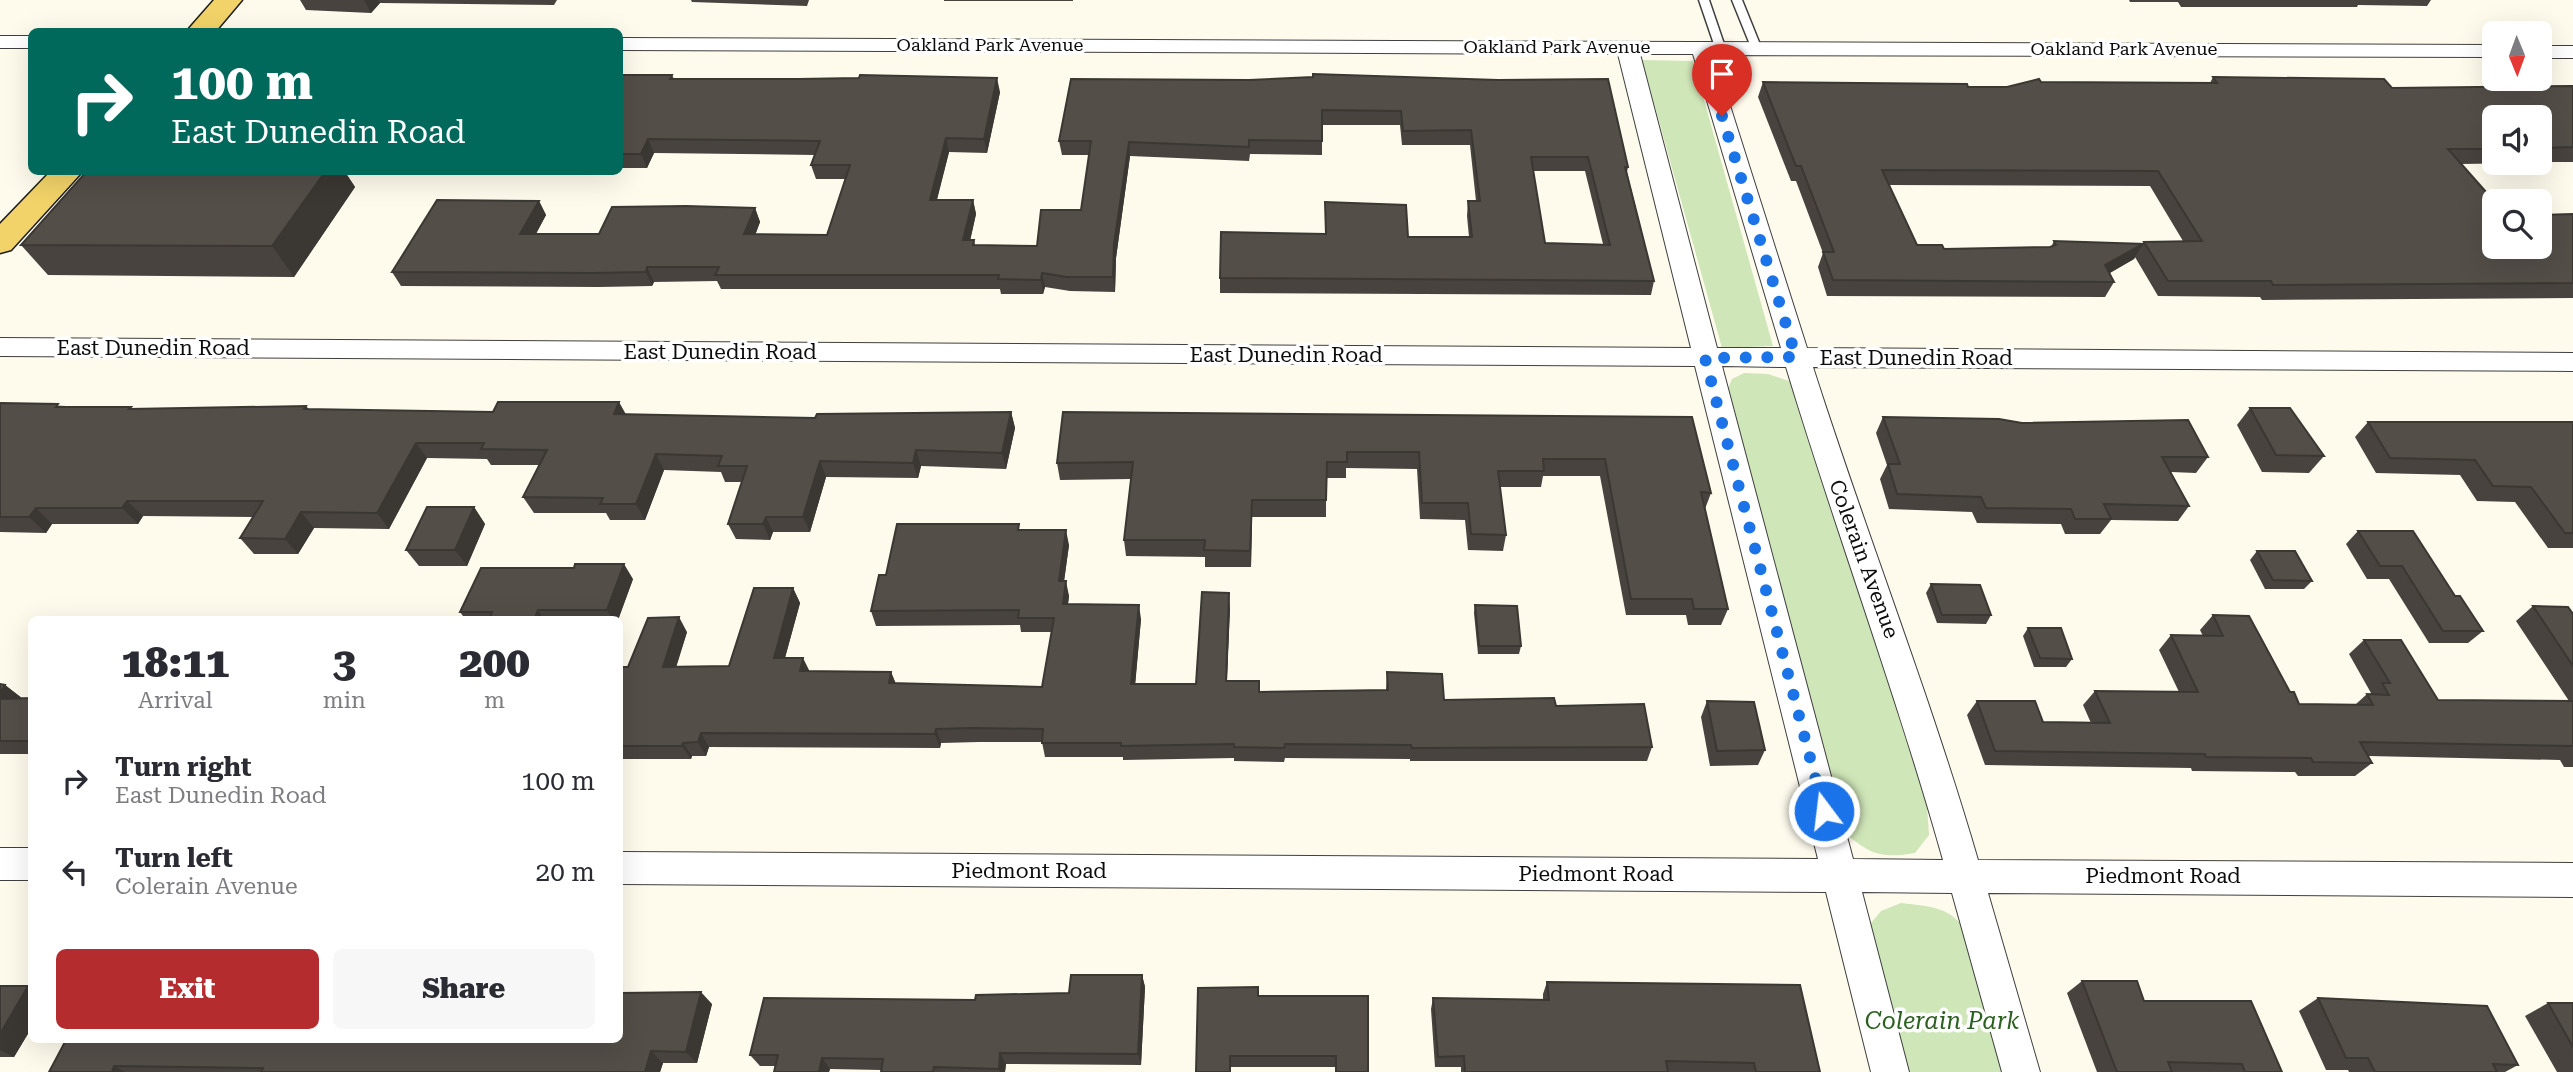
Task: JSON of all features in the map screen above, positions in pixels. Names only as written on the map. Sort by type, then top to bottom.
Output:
[{"type":"main road","points":[[203,28],[229,0]]},
{"type":"main road","points":[[0,243],[64,175]]},
{"type":"street","points":[[0,42],[28,42]]},
{"type":"street","name":"Oakland Park Avenue","points":[[623,44],[2482,51]]},
{"type":"street","points":[[1627,47],[1890,1072]]},
{"type":"street","name":"Colerain Avenue","points":[[1710,47],[1796,357],[1842,503],[1882,607],[1924,733],[1962,876],[2021,1072]]},
{"type":"street","points":[[2552,52],[2573,52]]},
{"type":"street","name":"East Dunedin Road","points":[[0,347],[2573,362]]},
{"type":"street","points":[[0,864],[28,864]]},
{"type":"street","name":"Piedmont Road","points":[[623,869],[2573,880]]},
{"type":"lane","points":[[1704,0],[1710,47]]},
{"type":"lane","points":[[1737,0],[1756,47]]},
{"type":"green space","points":[[1642,60],[1693,61],[1773,346],[1722,348]]},
{"type":"green space","points":[[1744,373],[1768,374],[1789,381],[1796,394],[1914,740],[1927,806],[1929,835],[1915,853],[1876,853],[1844,832],[1726,394],[1732,379]]},
{"type":"green space","name":"Colerain Park","points":[[1901,903],[1932,907],[1948,913],[1962,925],[1968,935],[2010,1072],[1905,1072],[1867,928],[1881,911]]},
{"type":"building","points":[[1313,74],[1498,80],[1608,79],[1628,167],[1625,167],[1654,281],[1220,278],[1221,232],[1326,234],[1325,202],[1406,205],[1408,237],[1472,237],[1468,201],[1480,201],[1471,130],[1403,131],[1401,111],[1322,110],[1322,141],[1249,140],[1249,147],[1129,142],[1114,244],[1113,277],[1067,277],[1042,273],[1041,280],[998,279],[999,275],[715,275],[719,267],[647,267],[646,272],[592,273],[392,272],[437,200],[539,201],[520,234],[599,234],[612,207],[686,206],[755,208],[744,234],[827,235],[850,165],[811,165],[820,141],[648,139],[641,154],[623,154],[623,75],[672,75],[670,79],[859,78],[860,75],[997,78],[984,139],[946,138],[930,200],[973,200],[963,240],[974,240],[973,245],[1037,246],[1041,210],[1081,210],[1091,141],[1059,141],[1071,79],[1249,80],[1313,77]],"holes":[[[1531,157],[1588,157],[1610,245],[1545,243]]]},
{"type":"building","points":[[2213,77],[2384,79],[2392,88],[2482,87],[2482,91],[2552,91],[2552,86],[2573,86],[2573,147],[2552,148],[2552,105],[2482,105],[2482,149],[2448,149],[2483,189],[2482,259],[2552,259],[2552,215],[2573,214],[2573,283],[2273,285],[2271,281],[2168,281],[2144,242],[2202,241],[2158,171],[1882,170],[1917,245],[1942,245],[1944,249],[2050,247],[2056,245],[2054,241],[2143,244],[2105,265],[2114,282],[1833,280],[1823,252],[1834,252],[1801,166],[1796,166],[1763,82],[1967,84],[1968,87],[2007,87],[2039,79],[2041,82],[2217,83]]},
{"type":"building","points":[[83,175],[323,175],[272,246],[21,245]]},
{"type":"building","points":[[498,402],[619,402],[614,414],[815,418],[817,414],[1011,412],[1002,453],[916,450],[913,463],[820,461],[803,517],[766,517],[763,524],[728,524],[747,466],[718,466],[722,456],[656,454],[636,504],[600,504],[603,498],[523,497],[547,450],[481,449],[484,443],[416,443],[377,513],[301,512],[285,539],[240,538],[263,501],[127,501],[122,508],[36,508],[29,517],[0,517],[0,403],[58,404],[56,407],[131,407],[129,409],[306,406],[304,409],[493,412]]},
{"type":"building","points":[[2250,408],[2290,408],[2324,456],[2276,455]]},
{"type":"building","points":[[1063,412],[1692,417],[1711,493],[1701,492],[1728,609],[1694,609],[1692,599],[1631,599],[1605,459],[1543,459],[1544,471],[1498,471],[1506,535],[1471,534],[1468,503],[1422,503],[1419,452],[1347,452],[1347,462],[1327,462],[1326,500],[1252,500],[1250,551],[1204,550],[1205,540],[1124,540],[1133,462],[1057,463]]},
{"type":"building","points":[[1883,417],[1999,419],[2022,423],[2188,420],[2208,457],[2162,457],[2189,506],[2104,504],[2111,519],[2075,519],[2071,509],[1986,508],[1981,497],[1897,494],[1888,464],[1900,464]]},
{"type":"building","points":[[2368,422],[2573,422],[2573,533],[2565,533],[2531,487],[2493,486],[2475,460],[2390,458]]},
{"type":"building","points":[[427,507],[474,507],[455,550],[406,550]]},
{"type":"building","points":[[897,524],[1019,524],[1018,530],[1066,530],[1059,581],[1066,581],[1063,604],[1139,605],[1131,684],[1196,684],[1202,592],[1229,593],[1226,681],[1259,681],[1259,692],[1388,690],[1387,672],[1442,674],[1444,700],[1554,698],[1556,706],[1644,704],[1652,747],[1412,748],[1411,745],[1285,744],[1284,748],[1234,747],[1234,744],[1121,746],[1121,743],[1042,743],[1043,729],[974,728],[936,729],[935,734],[701,733],[698,742],[683,743],[682,746],[623,746],[623,667],[628,667],[648,618],[679,617],[663,667],[729,666],[754,588],[793,588],[774,658],[803,658],[800,671],[891,672],[889,683],[1042,687],[1054,618],[1018,618],[1019,610],[871,611],[879,575],[886,575]]},
{"type":"building","points":[[2358,531],[2413,531],[2455,596],[2460,596],[2483,631],[2443,631],[2402,566],[2380,566]]},
{"type":"building","points":[[2257,551],[2295,551],[2312,581],[2273,580]]},
{"type":"building","points":[[575,564],[624,564],[607,610],[538,610],[536,616],[490,616],[492,612],[460,612],[481,568],[574,568]]},
{"type":"building","points":[[1931,584],[1980,585],[1991,615],[1942,615]]},
{"type":"building","points":[[1475,605],[1517,606],[1521,646],[1479,646]]},
{"type":"building","points":[[2533,606],[2568,607],[2573,614],[2573,666]]},
{"type":"building","points":[[2213,615],[2249,616],[2299,704],[2373,705],[2367,694],[2389,695],[2382,683],[2390,683],[2364,640],[2401,640],[2438,700],[2573,701],[2573,746],[2360,742],[2372,763],[2313,762],[2311,758],[2206,757],[2205,754],[1995,751],[1977,701],[2035,701],[2043,722],[2110,723],[2095,691],[2198,692],[2171,635],[2223,636]]},
{"type":"building","points":[[2028,628],[2061,628],[2072,659],[2040,658]]},
{"type":"building","points":[[28,698],[28,741],[0,741],[0,699]]},
{"type":"building","points":[[1707,701],[1754,702],[1765,750],[1717,751]]},
{"type":"building","points":[[1071,975],[1142,975],[1138,1054],[1000,1053],[999,1069],[934,1067],[933,1072],[881,1072],[883,1059],[822,1058],[819,1072],[774,1072],[778,1055],[750,1055],[764,998],[975,1000],[976,995],[1069,993]]},
{"type":"building","points":[[2082,981],[2137,981],[2144,1001],[2251,1001],[2282,1072],[2245,1072],[2242,1064],[2168,1062],[2172,1072],[2117,1072]]},
{"type":"building","points":[[1547,982],[1800,985],[1820,1072],[1756,1072],[1754,1063],[1666,1061],[1668,1072],[1465,1072],[1464,1056],[1438,1057],[1433,998],[1549,1000]]},
{"type":"building","points":[[0,986],[28,986],[0,1034]]},
{"type":"building","points":[[1258,987],[1258,996],[1368,996],[1368,1072],[1336,1072],[1336,1056],[1230,1056],[1230,1072],[1196,1072],[1198,988]]},
{"type":"building","points":[[701,992],[686,1052],[651,1051],[645,1072],[261,1072],[263,1068],[114,1066],[112,1072],[49,1072],[64,1043],[623,1043],[623,993]]},
{"type":"building","points":[[2318,998],[2487,1006],[2518,1065],[2493,1064],[2497,1072],[2375,1072],[2368,1058],[2346,1058]]},
{"type":"building","points":[[2548,1003],[2573,1003],[2573,1047]]},
{"type":"route","points":[[1722,116],[1796,357],[1705,358],[1824,811]]}]
